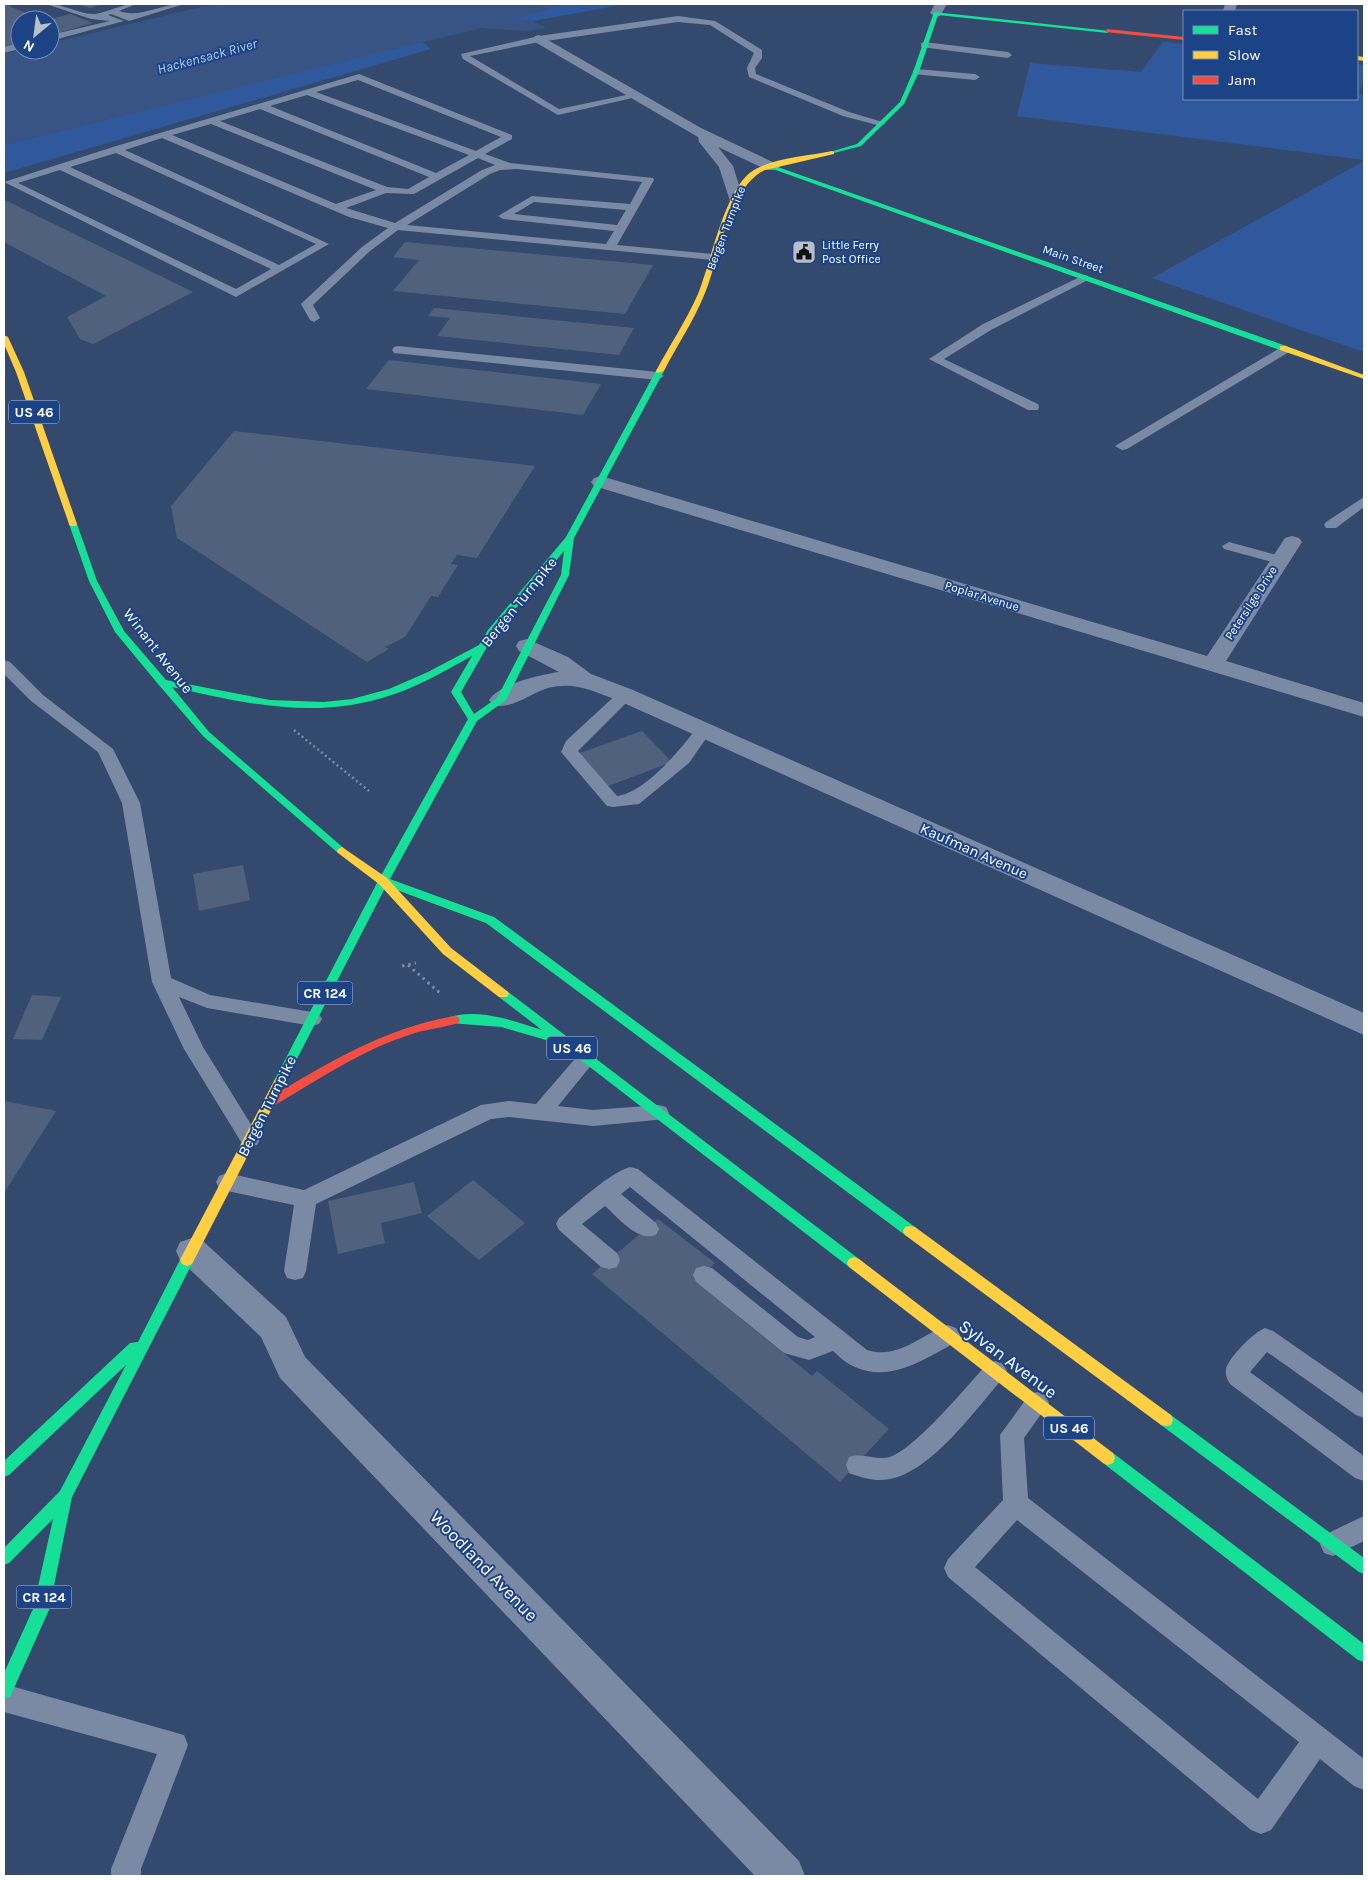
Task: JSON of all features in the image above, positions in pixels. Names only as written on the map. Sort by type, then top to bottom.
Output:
[{"type":"main road","points":[[939,8],[1183,39]]},
{"type":"main road","name":"Bergen Turnpike","points":[[473,719],[456,692],[490,632],[570,538],[702,294],[734,198],[743,182],[754,173],[847,150],[859,145],[902,103],[916,72],[924,45],[939,8]]},
{"type":"main road","name":"Main Street","points":[[772,168],[1364,377]]},
{"type":"main road","name":"Winant Avenue","points":[[4,337],[20,372],[60,489],[102,602],[120,632],[160,682],[206,734],[329,841],[383,881]]},
{"type":"main road","name":"Bergen Turnpike","points":[[4,1690],[41,1610],[65,1496],[383,881],[473,719],[501,700],[565,575],[570,538]]},
{"type":"main road","points":[[160,682],[275,705],[338,704],[377,696],[398,689],[482,647]]},
{"type":"main road","name":"US 46","points":[[383,881],[447,951],[659,1113]]},
{"type":"main road","name":"US 46","points":[[383,881],[490,920],[1364,1567]]},
{"type":"main road","points":[[268,1104],[393,1034],[439,1020],[467,1018],[510,1024],[534,1031],[586,1058]]},
{"type":"main road","name":"Sylvan Avenue","points":[[659,1113],[1364,1654]]},
{"type":"main road","points":[[4,1470],[149,1334]]},
{"type":"main road","name":"Bergen Turnpike","points":[[4,1558],[65,1496]]},
{"type":"street","points":[[540,39],[696,131],[772,168]]},
{"type":"street","points":[[696,131],[714,149],[726,166],[734,198]]},
{"type":"street","name":"Poplar Avenue","points":[[601,482],[1364,710]]},
{"type":"street","name":"Petersilge Drive","points":[[1212,665],[1292,542]]},
{"type":"street","name":"Kaufman Avenue","points":[[528,646],[560,662],[583,678],[704,730],[1364,1025]]},
{"type":"street","name":"Kaufman Avenue","points":[[501,700],[542,681],[565,677],[583,678]]},
{"type":"street","name":"Woodland Avenue","points":[[192,1251],[274,1327],[292,1367],[784,1876]]},
{"type":"lane","points":[[50,4],[94,17],[132,4]]},
{"type":"lane","points":[[111,11],[129,18],[180,4]]},
{"type":"lane","points":[[60,36],[120,21],[98,15]]},
{"type":"lane","points":[[636,96],[558,112],[466,57],[466,54],[540,39],[667,20],[691,20],[712,23],[759,52],[758,58],[751,68],[752,75],[846,114],[881,123]]},
{"type":"lane","points":[[924,45],[1008,54]]},
{"type":"lane","points":[[916,72],[975,77]]},
{"type":"lane","points":[[116,149],[324,244],[236,294],[9,182],[116,149],[359,77],[509,138],[410,192],[385,190],[212,121]]},
{"type":"lane","points":[[307,92],[510,167],[649,180],[610,247]]},
{"type":"lane","points":[[260,106],[437,177]]},
{"type":"lane","points":[[163,135],[336,208],[396,227],[713,257]]},
{"type":"lane","points":[[61,166],[279,269]]},
{"type":"lane","points":[[314,318],[307,304],[366,249],[396,227],[486,172],[510,167]]},
{"type":"lane","points":[[336,208],[385,190]]},
{"type":"lane","points":[[476,235],[532,199],[633,207]]},
{"type":"lane","points":[[496,221],[621,229]]},
{"type":"lane","points":[[1034,407],[935,359],[988,327],[1084,278]]},
{"type":"lane","points":[[1122,446],[1284,349]]},
{"type":"lane","points":[[398,350],[658,376]]},
{"type":"lane","points":[[1331,525],[1364,501]]},
{"type":"lane","points":[[1229,546],[1279,560]]},
{"type":"lane","points":[[4,665],[37,698],[105,749],[131,804],[162,982],[194,1049],[250,1139]]},
{"type":"lane","points":[[625,695],[572,745],[569,752],[613,802],[633,800],[683,758],[704,730]]},
{"type":"lane","points":[[162,982],[208,1001],[312,1019]]},
{"type":"lane","points":[[542,1111],[586,1058]]},
{"type":"lane","points":[[228,1182],[306,1199],[488,1111],[509,1108],[593,1118],[659,1113]]},
{"type":"lane","points":[[609,1260],[567,1224],[630,1176],[859,1358],[870,1363],[883,1365],[897,1362],[948,1335]]},
{"type":"lane","points":[[605,1194],[648,1229]]},
{"type":"lane","points":[[295,1271],[306,1199]]},
{"type":"lane","points":[[704,1275],[792,1346],[808,1350],[835,1338]]},
{"type":"lane","points":[[1364,1407],[1265,1338],[1238,1369],[1238,1376],[1364,1470]]},
{"type":"lane","points":[[858,1465],[874,1470],[896,1466],[928,1443],[995,1371]]},
{"type":"lane","points":[[1037,1403],[1012,1435],[1016,1504],[958,1568],[1261,1820],[1317,1740]]},
{"type":"lane","points":[[1016,1504],[1364,1776]]},
{"type":"lane","points":[[1333,1544],[1364,1528]]},
{"type":"lane","points":[[4,1698],[174,1744],[126,1869],[126,1876]]},
{"type":"path","points":[[293,729],[369,791]]},
{"type":"path","points":[[402,966],[416,963]]},
{"type":"path","points":[[408,965],[446,999]]},
{"type":"shaded area","points":[[564,4],[626,4],[533,21],[513,19]]},
{"type":"shaded area","points":[[421,41],[431,49],[4,173],[4,145]]},
{"type":"shaded area","points":[[1163,42],[1183,44],[1183,100],[1358,100],[1358,64],[1364,65],[1364,80],[1359,93],[1364,96],[1364,160],[1017,116],[1030,63],[1141,72]]},
{"type":"shaded area","points":[[1364,161],[1364,352],[1152,278]]},
{"type":"water","name":"Hackensack River","points":[[214,4],[564,4],[514,19],[533,21],[546,28],[526,31],[481,28],[4,145],[4,54],[10,52],[10,60],[60,60],[60,41]]},
{"type":"building","points":[[4,4],[19,10],[10,10],[10,46],[4,48]]},
{"type":"building","points":[[77,4],[103,4],[90,8]]},
{"type":"building","points":[[70,14],[93,23],[60,32],[60,16]]},
{"type":"building","points":[[4,201],[193,292],[93,344],[80,339],[67,317],[106,296],[4,242]]},
{"type":"building","points":[[405,242],[653,265],[625,314],[393,291],[419,260],[393,257]]},
{"type":"building","points":[[434,308],[634,328],[619,355],[437,336],[450,318],[428,316]]},
{"type":"building","points":[[389,360],[601,384],[583,415],[366,389]]},
{"type":"building","points":[[234,431],[535,466],[477,558],[457,555],[451,564],[458,565],[438,597],[431,596],[405,637],[385,647],[389,649],[367,662],[177,538],[171,506]]},
{"type":"building","points":[[642,731],[672,762],[603,788],[574,755]]},
{"type":"building","points":[[243,865],[250,900],[199,911],[193,874]]},
{"type":"building","points":[[32,995],[61,997],[42,1040],[13,1039]]},
{"type":"building","points":[[4,1101],[56,1111],[4,1193]]},
{"type":"building","points":[[473,1180],[525,1223],[479,1260],[427,1216]]},
{"type":"building","points":[[414,1182],[422,1213],[381,1223],[385,1243],[338,1254],[328,1201]]},
{"type":"building","points":[[658,1219],[715,1263],[695,1281],[812,1376],[817,1371],[889,1429],[840,1482],[592,1274]]},
{"type":"traffic: fast","points":[[832,153],[859,145],[902,103],[916,72],[936,13],[1107,31]]},
{"type":"traffic: fast","points":[[772,167],[1283,348]]},
{"type":"traffic: fast","points":[[473,719],[456,692],[491,632],[570,538],[660,371]]},
{"type":"traffic: fast","points":[[73,524],[93,581],[120,632],[206,734],[342,851]]},
{"type":"traffic: fast","points":[[383,881],[473,719],[501,700],[565,575],[570,538]]},
{"type":"traffic: fast","points":[[161,682],[215,694],[270,703],[324,705],[352,702],[379,696],[406,686],[482,647]]},
{"type":"traffic: fast","points":[[280,1081],[383,881]]},
{"type":"traffic: fast","points":[[387,882],[490,920],[910,1231]]},
{"type":"traffic: fast","points":[[503,994],[854,1263]]},
{"type":"traffic: fast","points":[[454,1020],[466,1019],[501,1023],[546,1036]]},
{"type":"traffic: fast","points":[[4,1691],[41,1610],[65,1496],[187,1260]]},
{"type":"traffic: fast","points":[[4,1470],[135,1347]]},
{"type":"traffic: fast","points":[[1166,1420],[1364,1567]]},
{"type":"traffic: fast","points":[[1108,1458],[1364,1654]]},
{"type":"traffic: fast","points":[[4,1558],[65,1496]]},
{"type":"traffic: slow","points":[[1358,58],[1364,59]]},
{"type":"traffic: slow","points":[[660,371],[701,294],[730,209],[746,181],[754,173],[763,169],[832,153]]},
{"type":"traffic: slow","points":[[4,337],[20,372],[73,524]]},
{"type":"traffic: slow","points":[[1283,348],[1364,377]]},
{"type":"traffic: slow","points":[[342,851],[383,881],[447,951],[503,994]]},
{"type":"traffic: slow","points":[[187,1260],[280,1081]]},
{"type":"traffic: slow","points":[[910,1231],[1166,1420]]},
{"type":"traffic: slow","points":[[854,1263],[1108,1458]]},
{"type":"traffic: jam","points":[[1107,31],[1183,39]]},
{"type":"traffic: jam","points":[[268,1104],[357,1052],[381,1041],[404,1032],[454,1020]]},
{"type":"place","name":"Little Ferry Post Office","points":[[804,252]]}]
